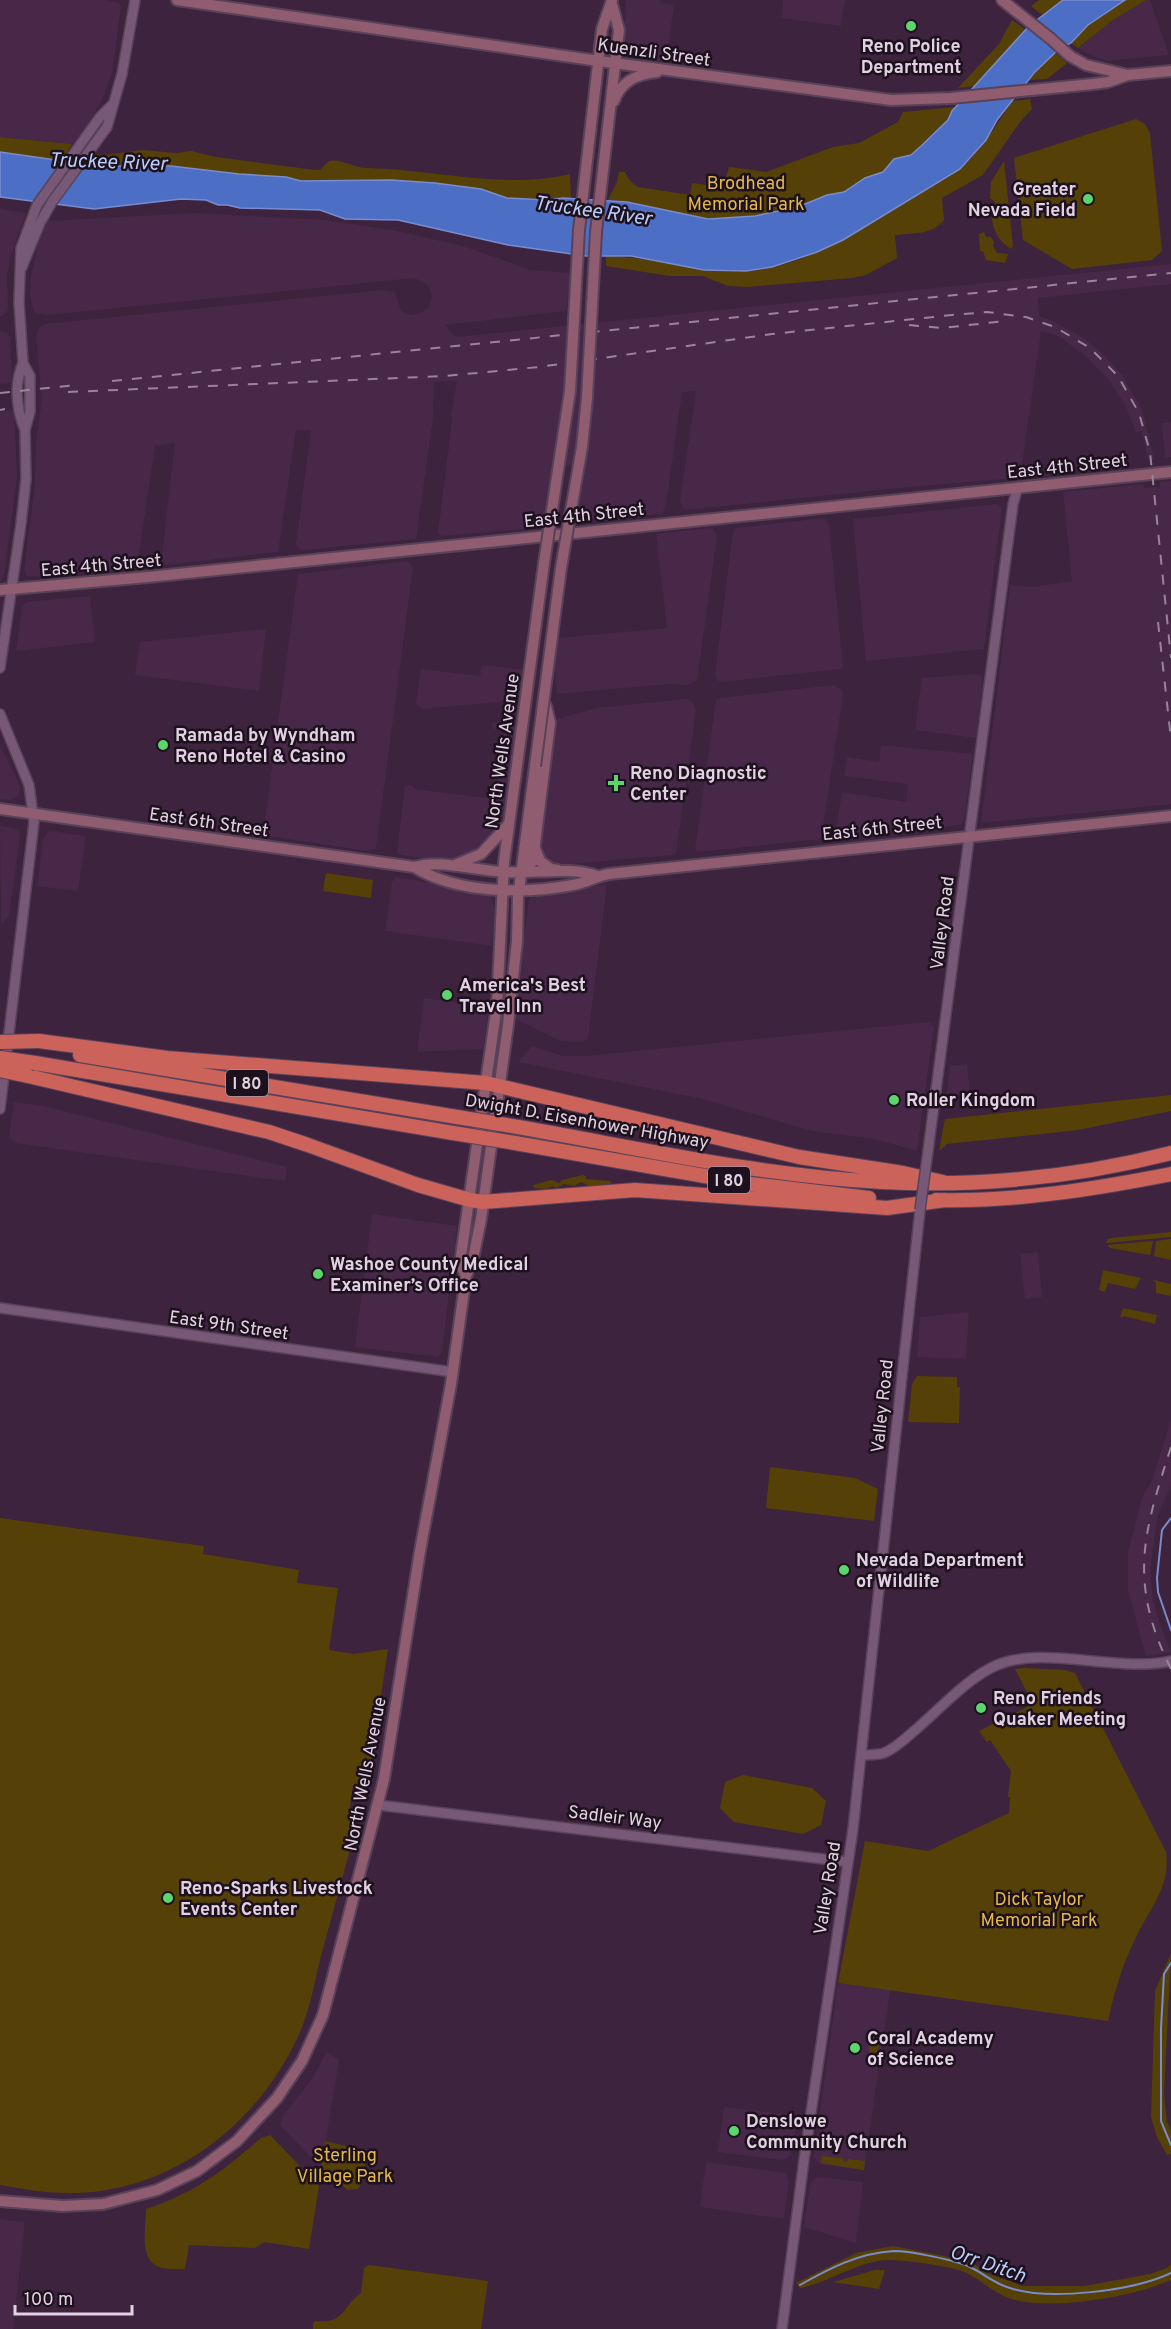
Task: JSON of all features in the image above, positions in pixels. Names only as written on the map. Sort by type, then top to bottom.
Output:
[{"type":"highway","name":"Dwight D. Eisenhower Highway","points":[[0,1042],[38,1045],[754,1168],[884,1182],[1049,1177],[1099,1169],[1171,1153]]},
{"type":"highway","points":[[38,1045],[167,1058],[493,1084],[799,1157],[903,1173],[943,1182]]},
{"type":"highway","name":"Dwight D. Eisenhower Highway","points":[[0,1058],[806,1192],[883,1199],[1011,1198],[1090,1189],[1171,1174]]},
{"type":"highway","points":[[0,1070],[269,1132],[408,1182],[476,1201],[635,1190],[887,1208],[945,1200]]},
{"type":"main road","name":"Kuenzli Street","points":[[177,0],[884,100],[912,101],[1033,90],[1108,82],[1128,75]]},
{"type":"main road","points":[[1002,0],[1070,56],[1086,65],[1128,75],[1171,70]]},
{"type":"main road","name":"North Wells Avenue","points":[[493,1084],[503,872],[537,610],[568,403],[579,230],[602,29],[612,2]]},
{"type":"main road","points":[[609,119],[619,30],[612,2]]},
{"type":"main road","points":[[609,119],[615,97],[627,81],[638,75],[675,71]]},
{"type":"main road","name":"North Wells Avenue","points":[[0,2200],[76,2207],[103,2204],[132,2198],[169,2185],[223,2154],[250,2129],[287,2086],[317,2031],[334,1978],[378,1805],[420,1551],[453,1372],[465,1276],[473,1259],[476,1201],[493,1084],[513,986],[521,873],[561,568],[582,447],[587,398],[596,232],[609,119]]},
{"type":"main road","name":"East 4th Street","points":[[5,590],[1171,472]]},
{"type":"main road","points":[[521,873],[532,862],[535,844],[550,723],[546,706]]},
{"type":"main road","name":"East 6th Street","points":[[0,809],[414,867],[444,881],[519,891],[575,885],[597,876],[1171,816]]},
{"type":"main road","points":[[450,865],[465,862],[481,854],[494,843],[510,823]]},
{"type":"main road","points":[[535,844],[540,861],[552,869],[562,871]]},
{"type":"main road","name":"East 6th Street","points":[[414,867],[426,864],[450,865],[503,872],[562,871],[597,876]]},
{"type":"street","points":[[0,668],[5,590],[26,479],[26,430],[19,414],[17,383],[23,363],[19,302],[21,248],[37,205],[100,117],[114,104],[122,74],[135,0]]},
{"type":"street","name":"Valley Road","points":[[782,2329],[862,1755],[928,1151],[1013,504],[1018,488]]},
{"type":"street","points":[[0,714],[7,735],[25,772],[34,814],[0,1109]]},
{"type":"street","name":"East 9th Street","points":[[0,1308],[453,1372]]},
{"type":"street","points":[[862,1755],[877,1755],[889,1751],[975,1678],[1006,1662],[1039,1658],[1138,1664],[1171,1661]]},
{"type":"street","name":"Sadleir Way","points":[[378,1805],[848,1862]]},
{"type":"shaded area","points":[[0,0],[105,0],[119,3],[121,7],[112,73],[102,100],[84,131],[72,144],[0,137]]},
{"type":"shaded area","points":[[626,0],[660,0],[660,3],[674,5],[666,62],[623,55]]},
{"type":"shaded area","points":[[783,0],[845,0],[841,26],[782,18]]},
{"type":"shaded area","points":[[1146,0],[1150,0],[1169,55],[1107,61],[1078,48],[1113,20]]},
{"type":"shaded area","points":[[0,209],[26,213],[10,258],[7,276],[8,309],[0,317]]},
{"type":"shaded area","points":[[196,213],[325,220],[392,230],[463,246],[531,270],[571,273],[566,311],[445,325],[456,337],[1171,264],[1171,284],[1038,298],[1039,316],[1084,338],[1122,375],[1143,412],[1154,459],[1148,460],[1142,431],[1136,432],[1125,405],[1108,379],[1067,342],[1058,336],[1041,331],[1020,477],[685,510],[680,501],[696,391],[682,392],[666,505],[662,514],[574,521],[581,465],[565,466],[556,526],[442,536],[438,533],[457,381],[434,382],[433,418],[416,539],[299,549],[296,544],[311,430],[296,430],[278,552],[165,565],[161,563],[175,443],[155,446],[137,566],[30,577],[24,570],[42,400],[36,336],[39,327],[45,324],[383,290],[395,292],[403,312],[411,315],[421,313],[428,308],[432,298],[431,290],[425,283],[414,278],[47,315],[34,313],[30,294],[31,277],[38,243],[47,221]]},
{"type":"shaded area","points":[[0,331],[7,333],[10,337],[12,383],[0,384]]},
{"type":"shaded area","points":[[14,410],[17,476],[4,576],[0,581],[0,412]]},
{"type":"shaded area","points":[[1171,422],[1171,457],[1165,457],[1162,423]]},
{"type":"shaded area","points":[[1171,481],[1171,804],[981,823],[1010,585],[1033,587],[1072,581],[1063,492],[1143,484],[1144,488],[1160,487],[1160,482]]},
{"type":"shaded area","points":[[997,504],[1002,508],[984,649],[866,661],[853,519]]},
{"type":"shaded area","points":[[824,518],[829,524],[843,667],[721,682],[717,680],[715,675],[733,530]]},
{"type":"shaded area","points":[[714,529],[717,537],[697,681],[688,685],[669,684],[557,694],[554,657],[558,638],[667,628],[656,534]]},
{"type":"shaded area","points":[[407,561],[413,568],[376,848],[368,851],[269,836],[264,832],[264,827],[298,574]]},
{"type":"shaded area","points":[[90,596],[95,642],[16,651],[22,607],[26,602]]},
{"type":"shaded area","points":[[266,629],[259,691],[135,675],[140,642]]},
{"type":"shaded area","points":[[482,665],[525,670],[521,700],[422,709],[416,704],[421,669],[480,676]]},
{"type":"shaded area","points":[[975,674],[982,676],[983,681],[976,738],[915,730],[922,678]]},
{"type":"shaded area","points":[[834,685],[842,690],[843,695],[821,839],[697,852],[695,849],[716,700]]},
{"type":"shaded area","name":"Reno Diagnostic Center","points":[[687,699],[694,703],[696,711],[676,853],[559,865],[545,861],[539,851],[554,724],[557,719],[597,708]]},
{"type":"shaded area","points":[[518,720],[510,781],[501,823],[489,845],[464,859],[447,861],[401,855],[397,852],[405,785],[413,786],[414,789],[495,799],[505,728],[493,729],[492,723]]},
{"type":"shaded area","points":[[881,745],[973,754],[964,821],[961,825],[838,836],[836,832],[842,792],[906,802],[908,784],[844,776],[847,757],[879,762]]},
{"type":"shaded area","points":[[0,746],[20,786],[18,796],[10,800],[0,799]]},
{"type":"shaded area","points":[[0,826],[13,828],[19,832],[20,837],[9,916],[1,924]]},
{"type":"shaded area","points":[[51,831],[86,836],[78,891],[37,886],[43,839]]},
{"type":"shaded area","points":[[396,877],[488,894],[492,898],[495,910],[492,946],[385,931],[392,882]]},
{"type":"shaded area","points":[[607,884],[588,1039],[581,1042],[561,1041],[517,1020],[514,1015],[529,899],[538,893]]},
{"type":"shaded area","points":[[424,998],[489,1007],[483,1049],[417,1052]]},
{"type":"shaded area","points":[[929,1022],[934,1027],[917,1151],[875,1139],[812,1131],[703,1099],[518,1062],[532,1046],[563,1056],[585,1056]]},
{"type":"shaded area","points":[[967,1064],[970,1095],[946,1097],[950,1066]]},
{"type":"shaded area","points":[[14,1102],[43,1106],[287,1167],[285,1181],[15,1143],[9,1137]]},
{"type":"shaded area","points":[[372,1214],[457,1226],[442,1352],[438,1357],[355,1347]]},
{"type":"shaded area","points":[[1038,1252],[1042,1297],[1025,1299],[1020,1254]]},
{"type":"shaded area","points":[[969,1312],[966,1359],[917,1357],[920,1317]]},
{"type":"shaded area","points":[[1171,1419],[1171,1486],[1158,1514],[1150,1570],[1153,1601],[1171,1652],[1146,1656],[1128,1590],[1128,1552],[1142,1498],[1153,1478]]},
{"type":"shaded area","name":"Coral Academy of Science","points":[[838,1983],[890,1990],[864,2170],[819,2164],[814,2156]]},
{"type":"shaded area","points":[[327,2052],[339,2060],[321,2168],[280,2125],[283,2116],[311,2080]]},
{"type":"shaded area","points":[[724,2107],[798,2116],[791,2155],[783,2160],[718,2152]]},
{"type":"shaded area","points":[[706,2162],[786,2173],[789,2182],[784,2219],[700,2207]]},
{"type":"shaded area","points":[[818,2177],[863,2182],[856,2243],[804,2227],[810,2184]]},
{"type":"shaded area","points":[[0,2219],[25,2222],[13,2329],[0,2329]]},
{"type":"green space","points":[[1039,0],[1063,0],[1042,15],[1031,6]]},
{"type":"green space","points":[[1125,0],[1146,0],[1113,20],[1078,48],[1071,43],[1088,25]]},
{"type":"green space","points":[[1012,20],[1026,30],[975,86],[958,88],[999,44]]},
{"type":"green space","points":[[1055,53],[1067,63],[1047,79],[1029,80]]},
{"type":"green space","points":[[1030,99],[1032,109],[1020,122],[983,175],[942,198],[944,220],[928,231],[895,235],[897,258],[866,275],[747,287],[728,286],[703,276],[670,276],[606,266],[606,256],[711,270],[747,271],[788,263],[807,256],[843,238],[952,174],[974,155],[1013,101]]},
{"type":"green space","name":"Brodhead Memorial Park","points":[[955,107],[948,120],[910,155],[894,159],[883,172],[865,178],[844,192],[827,195],[798,207],[755,216],[708,219],[608,200],[619,172],[625,172],[630,181],[638,187],[690,195],[692,183],[723,187],[729,167],[766,172],[833,147],[859,143],[898,122],[903,112]]},
{"type":"green space","name":"Greater Nevada Field","points":[[1136,119],[1145,124],[1150,133],[1162,251],[1152,260],[1072,269],[1023,240],[1014,158]]},
{"type":"green space","points":[[0,137],[72,144],[61,161],[0,153]]},
{"type":"green space","points":[[142,150],[176,153],[191,151],[216,157],[315,170],[320,170],[327,162],[333,160],[362,168],[494,179],[520,180],[570,174],[571,198],[546,200],[507,198],[481,189],[435,183],[391,180],[301,181],[286,177],[171,166],[90,165],[98,154]]},
{"type":"green space","points":[[1004,161],[1013,246],[1011,249],[995,232],[991,208],[995,207],[994,200],[990,199],[991,182]]},
{"type":"green space","points":[[984,232],[986,237],[991,237],[997,253],[1008,254],[1005,263],[986,260],[983,251],[980,251],[979,234]]},
{"type":"green space","points":[[326,873],[373,880],[371,898],[323,891]]},
{"type":"green space","points":[[1171,1095],[1171,1111],[1078,1130],[947,1144],[939,1151],[945,1119]]},
{"type":"green space","points":[[583,1175],[586,1179],[610,1181],[612,1184],[589,1186],[581,1182],[574,1186],[564,1184],[557,1188],[552,1186],[547,1189],[535,1188],[533,1185],[551,1180],[559,1183],[562,1180]]},
{"type":"green space","points":[[1171,1232],[1171,1237],[1106,1243],[1111,1238]]},
{"type":"green space","points":[[1171,1239],[1171,1260],[1154,1256],[1156,1241]]},
{"type":"green space","points":[[1153,1241],[1150,1255],[1110,1248],[1107,1245]]},
{"type":"green space","points":[[1103,1270],[1141,1278],[1135,1289],[1108,1283],[1105,1292],[1099,1290]]},
{"type":"green space","points":[[1153,1280],[1171,1284],[1171,1296],[1156,1293],[1156,1283]]},
{"type":"green space","points":[[1123,1308],[1157,1315],[1155,1324],[1124,1316],[1120,1318]]},
{"type":"green space","points":[[917,1376],[957,1377],[957,1387],[960,1387],[959,1423],[908,1422],[912,1384]]},
{"type":"green space","points":[[770,1467],[855,1478],[878,1489],[874,1521],[766,1508]]},
{"type":"green space","name":"Reno-Sparks Livestock Events Center","points":[[0,1518],[204,1546],[203,1554],[299,1570],[297,1583],[338,1588],[329,1650],[354,1654],[388,1649],[369,1776],[362,1786],[353,1785],[349,1813],[355,1815],[357,1824],[307,2013],[286,2060],[245,2114],[221,2137],[194,2157],[133,2184],[100,2191],[62,2193],[0,2185]]},
{"type":"green space","name":"Dick Taylor Memorial Park","points":[[1015,1669],[1065,1670],[1075,1673],[1166,1852],[1167,1864],[1162,1886],[1127,1957],[1108,2021],[838,1983],[865,1841],[928,1851],[1009,1813],[1011,1771],[990,1740],[987,1742],[979,1731],[1033,1704]]},
{"type":"green space","points":[[743,1775],[812,1788],[826,1801],[821,1825],[803,1834],[734,1822],[720,1808],[725,1782]]},
{"type":"green space","points":[[1171,1953],[1164,2094],[1167,2122],[1171,2131],[1171,2154],[1167,2155],[1157,2137],[1151,2117],[1155,1991]]},
{"type":"green space","points":[[869,2042],[879,2044],[877,2060],[869,2059]]},
{"type":"green space","points":[[270,2135],[319,2186],[309,2249],[264,2242],[255,2248],[189,2245],[185,2269],[163,2268],[151,2262],[145,2240],[146,2209],[179,2196],[208,2180],[261,2138]]},
{"type":"green space","name":"Sterling Village Park","points":[[325,2141],[367,2151],[362,2183],[358,2189],[348,2190],[321,2168]]},
{"type":"green space","points":[[822,2156],[843,2158],[843,2161],[847,2162],[848,2159],[865,2161],[864,2170],[821,2163]]},
{"type":"green space","points":[[893,2246],[970,2261],[987,2273],[1023,2286],[1084,2286],[1150,2274],[1167,2268],[1171,2264],[1171,2280],[1136,2292],[1094,2300],[1072,2303],[1031,2303],[1007,2298],[959,2270],[935,2265],[880,2260],[811,2285],[800,2288],[796,2283],[856,2253]]},
{"type":"green space","points":[[369,2265],[488,2281],[481,2329],[313,2329],[315,2321],[332,2320],[338,2317],[361,2293],[364,2268]]},
{"type":"green space","points":[[875,2270],[885,2270],[879,2289],[833,2282]]},
{"type":"water","name":"Truckee River","points":[[1063,0],[1125,0],[1088,25],[1071,43],[1059,49],[1034,73],[997,120],[986,140],[960,169],[843,240],[817,252],[772,267],[746,271],[704,270],[631,256],[586,256],[508,245],[398,220],[345,219],[320,210],[240,208],[218,205],[206,200],[181,199],[94,209],[0,197],[0,152],[98,166],[171,166],[286,177],[301,181],[391,180],[435,183],[481,189],[507,198],[546,200],[563,198],[627,202],[708,219],[755,216],[798,207],[827,195],[844,192],[865,178],[883,172],[894,159],[911,155],[948,120],[952,111],[1029,26]]},
{"type":"waterway","name":"Orr Ditch","points":[[1171,1518],[1162,1530],[1157,1578],[1158,1592],[1171,1630]]},
{"type":"waterway","name":"Orr Ditch","points":[[1171,1963],[1164,1974],[1161,2028],[1161,2121],[1171,2145]]},
{"type":"waterway","name":"Orr Ditch","points":[[800,2285],[857,2258],[894,2251],[921,2254],[954,2262],[970,2267],[1005,2286],[1026,2292],[1046,2294],[1114,2289],[1136,2285],[1171,2273]]},
{"type":"railway","points":[[112,381],[1171,273]]},
{"type":"railway","points":[[68,392],[445,376],[539,367],[772,334],[952,315],[987,312],[1026,317],[1055,327],[1090,348],[1118,376],[1139,413],[1150,452],[1171,658]]},
{"type":"railway","points":[[909,325],[942,328],[1005,321]]},
{"type":"railway","points":[[0,393],[76,385]]},
{"type":"railway","points":[[0,410],[5,409]]},
{"type":"railway","points":[[1158,622],[1171,739]]},
{"type":"railway","points":[[1171,1447],[1153,1506],[1144,1558],[1149,1610],[1171,1669]]},
{"type":"place","name":"Reno Police Department","points":[[911,26]]},
{"type":"place","name":"Greater Nevada Field","points":[[1088,199]]},
{"type":"place","name":"Ramada by Wyndham Reno Hotel & Casino","points":[[163,745]]},
{"type":"place","name":"Reno Diagnostic Center","points":[[616,783]]},
{"type":"place","name":"America's Best Travel Inn","points":[[447,995]]},
{"type":"place","name":"Roller Kingdom","points":[[894,1100]]},
{"type":"place","name":"Washoe County Medical Examiner’s Office","points":[[318,1274]]},
{"type":"place","name":"Nevada Department of Wildlife","points":[[844,1570]]},
{"type":"place","name":"Reno Friends Quaker Meeting","points":[[981,1708]]},
{"type":"place","name":"Reno-Sparks Livestock Events Center","points":[[168,1898]]},
{"type":"place","name":"Coral Academy of Science","points":[[855,2048]]},
{"type":"place","name":"Denslowe Community Church","points":[[734,2131]]}]
